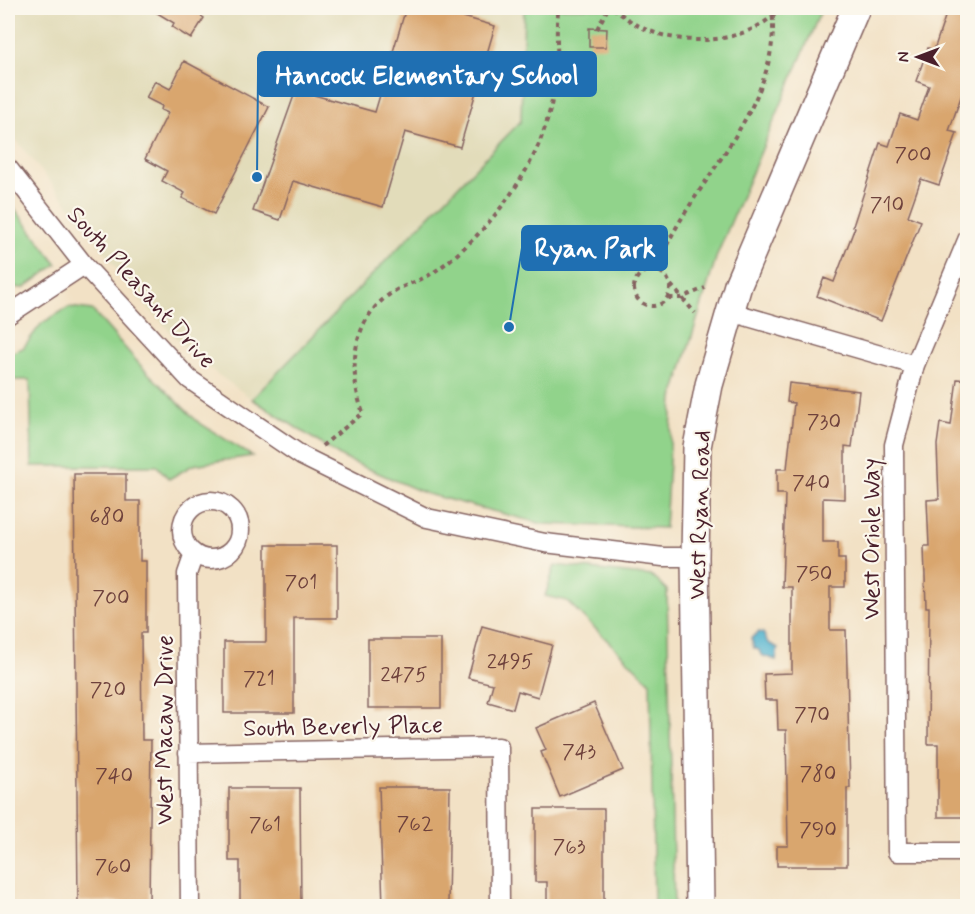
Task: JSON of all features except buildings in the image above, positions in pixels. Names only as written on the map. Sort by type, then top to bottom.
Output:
[{"type":"street","name":"West Ryan Road","points":[[700,906],[695,556],[697,447],[709,385],[738,285],[856,8]]},
{"type":"street","name":"South Pleasant Drive","points":[[8,168],[84,265],[189,379],[308,459],[427,518],[545,543],[663,557],[695,556]]},
{"type":"street","name":"West Oriole Way","points":[[968,238],[915,365],[894,445],[897,852],[968,852]]},
{"type":"street","points":[[8,315],[84,265]]},
{"type":"street","points":[[731,312],[915,365]]},
{"type":"street","name":"West Macaw Drive","points":[[190,906],[187,574],[194,554]]},
{"type":"street","name":"South Beverly Place","points":[[188,753],[499,747],[500,906]]},
{"type":"path","points":[[308,459],[363,413],[357,395],[354,364],[359,333],[374,309],[391,294],[430,275],[481,231],[526,170],[541,140],[552,102],[559,8]]},
{"type":"path","points":[[597,28],[608,8]]},
{"type":"path","points":[[613,8],[642,28],[676,39],[712,40],[746,31],[781,8]]},
{"type":"path","points":[[656,270],[665,248],[734,139],[756,95],[769,58],[774,28],[772,8]]},
{"type":"path","points":[[695,313],[681,297],[670,284],[668,278],[656,270],[643,272],[638,276],[634,289],[635,296],[645,306],[658,306],[669,297],[681,297],[705,288]]},
{"type":"path","points":[[669,297],[670,284]]},
{"type":"shaded area","points":[[8,8],[524,8],[521,121],[252,399],[195,358],[135,294],[78,216],[8,130]]},
{"type":"green space","points":[[524,8],[822,8],[717,255],[673,398],[665,528],[543,524],[427,494],[343,458],[252,399],[521,121]]},
{"type":"green space","points":[[8,200],[57,264],[24,288],[8,287]]},
{"type":"green space","points":[[69,307],[92,310],[141,366],[198,422],[252,456],[193,465],[169,479],[157,466],[32,466],[30,380],[8,380],[8,354],[23,348],[42,323]]},
{"type":"green space","points":[[555,565],[652,576],[667,590],[674,906],[654,906],[650,682],[567,601],[545,596]]},
{"type":"water","points":[[759,632],[763,633],[768,643],[778,648],[776,660],[761,655],[759,650],[754,648],[751,638]]},
{"type":"place","name":"Hancock Elementary School","points":[[257,177]]},
{"type":"place","name":"Ryan Park","points":[[509,327]]}]
